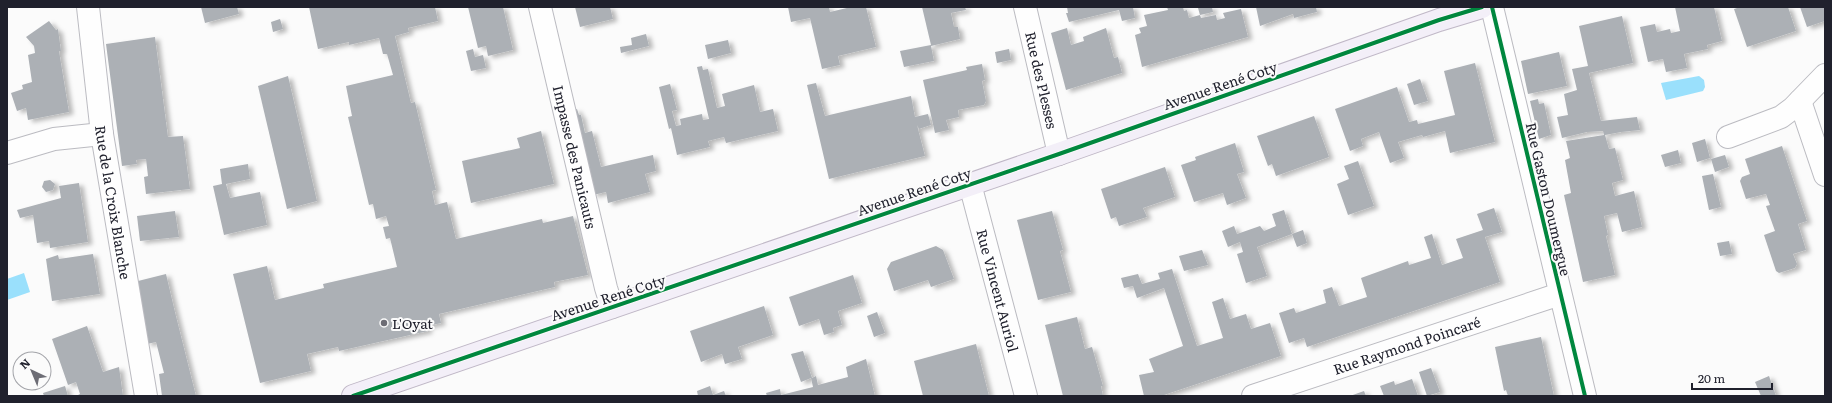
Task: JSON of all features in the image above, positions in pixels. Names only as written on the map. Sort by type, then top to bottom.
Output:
[{"type":"main road","name":"Avenue René Coty","points":[[353,396],[1059,154],[1437,14],[1482,7]]},
{"type":"street","name":"Rue de la Croix Blanche","points":[[88,7],[102,134],[146,396]]},
{"type":"street","name":"Impasse des Panicauts","points":[[540,7],[606,288],[612,306]]},
{"type":"street","name":"Rue des Plesses","points":[[1025,7],[1059,154]]},
{"type":"street","name":"Rue Gaston Doumergue","points":[[1492,7],[1584,396]]},
{"type":"street","points":[[1728,137],[1781,117],[1800,101],[1825,76]]},
{"type":"street","points":[[1800,101],[1825,175]]},
{"type":"street","points":[[7,153],[54,139],[102,134]]},
{"type":"street","name":"Rue Vincent Auriol","points":[[970,184],[1026,396]]},
{"type":"street","name":"Rue Raymond Poincaré","points":[[1253,396],[1560,294]]},
{"type":"water","points":[[1699,76],[1704,80],[1705,87],[1703,91],[1666,100],[1661,83]]},
{"type":"water","points":[[24,273],[30,292],[7,300],[7,279]]},
{"type":"building","points":[[201,7],[237,7],[239,14],[205,23]]},
{"type":"building","points":[[309,7],[435,7],[438,21],[408,28],[409,32],[395,36],[411,103],[415,102],[436,190],[432,191],[435,205],[447,202],[456,239],[542,219],[543,223],[573,216],[588,275],[554,282],[555,287],[439,314],[441,323],[427,326],[428,331],[339,351],[338,347],[307,354],[311,371],[260,383],[233,274],[267,266],[275,300],[324,288],[323,284],[397,267],[390,238],[386,239],[383,227],[389,226],[386,216],[376,219],[373,204],[369,205],[348,117],[352,116],[346,86],[393,75],[387,54],[383,54],[379,38],[349,45],[349,42],[318,49]]},
{"type":"building","points":[[468,7],[503,7],[513,50],[488,56],[486,46],[478,48]]},
{"type":"building","points":[[575,7],[610,7],[613,19],[580,27]]},
{"type":"building","points":[[788,7],[829,7],[830,12],[851,7],[866,7],[876,47],[838,56],[840,65],[822,69],[810,18],[791,22]]},
{"type":"building","points":[[922,7],[965,7],[966,10],[951,13],[954,27],[958,27],[960,39],[931,46],[934,61],[904,67],[900,51],[931,45]]},
{"type":"building","points":[[1067,7],[1133,7],[1135,18],[1122,21],[1119,10],[1069,22],[1066,13],[1068,13]]},
{"type":"building","points":[[1167,7],[1183,7],[1184,11],[1187,10],[1189,18],[1200,15],[1201,18],[1216,15],[1217,20],[1225,18],[1223,13],[1241,9],[1248,37],[1142,67],[1135,35],[1141,33],[1139,28],[1147,26],[1144,15],[1168,10]]},
{"type":"building","points":[[1212,7],[1213,12],[1200,15],[1198,8]]},
{"type":"building","points":[[1256,7],[1316,7],[1317,12],[1294,18],[1293,14],[1260,26]]},
{"type":"building","points":[[1675,7],[1714,7],[1722,41],[1707,45],[1708,49],[1684,54],[1687,68],[1666,72],[1663,59],[1648,62],[1640,27],[1655,24],[1657,32],[1670,29],[1671,33],[1680,31]]},
{"type":"building","points":[[1740,7],[1788,7],[1796,31],[1747,47],[1734,9]]},
{"type":"building","points":[[1800,7],[1825,7],[1825,21],[1807,27]]},
{"type":"building","points":[[1622,16],[1633,63],[1589,73],[1601,121],[1637,117],[1640,130],[1605,135],[1609,149],[1615,148],[1623,180],[1612,183],[1615,196],[1634,191],[1642,227],[1622,232],[1617,213],[1604,216],[1608,235],[1606,236],[1615,275],[1583,282],[1564,195],[1571,193],[1565,160],[1570,158],[1566,141],[1604,135],[1603,131],[1587,132],[1562,138],[1557,117],[1568,115],[1564,94],[1577,90],[1572,69],[1588,66],[1579,26]]},
{"type":"building","points":[[280,19],[283,29],[273,32],[271,22]]},
{"type":"building","points":[[49,21],[56,30],[58,29],[61,51],[59,51],[69,112],[28,120],[26,108],[17,111],[11,93],[23,89],[22,85],[32,82],[28,55],[35,53],[34,46],[26,37]]},
{"type":"building","points":[[1067,28],[1071,45],[1084,41],[1083,37],[1106,28],[1114,58],[1118,57],[1122,73],[1066,90],[1051,33]]},
{"type":"building","points":[[646,34],[649,46],[621,53],[620,47],[632,45],[631,38]]},
{"type":"building","points":[[155,37],[168,137],[183,136],[190,189],[146,194],[144,177],[148,176],[146,159],[136,160],[137,164],[122,166],[106,44]]},
{"type":"building","points":[[728,40],[731,53],[708,59],[705,45]]},
{"type":"building","points":[[473,49],[475,57],[483,55],[486,68],[471,71],[466,51]]},
{"type":"building","points":[[1009,49],[1011,60],[997,63],[995,52]]},
{"type":"building","points":[[1559,52],[1567,86],[1528,94],[1521,61]]},
{"type":"building","points":[[1475,63],[1495,142],[1450,153],[1445,131],[1423,137],[1422,135],[1398,142],[1404,158],[1390,163],[1379,132],[1361,139],[1363,146],[1350,151],[1335,109],[1397,87],[1409,122],[1417,120],[1418,124],[1455,115],[1444,71]]},
{"type":"building","points":[[982,64],[985,80],[982,81],[986,101],[984,105],[958,110],[959,117],[946,120],[949,130],[935,133],[923,80],[967,70],[966,67]]},
{"type":"building","points":[[702,66],[703,70],[708,69],[717,108],[725,106],[722,94],[754,85],[760,112],[773,109],[778,131],[726,143],[724,137],[708,141],[710,147],[677,155],[659,87],[670,84],[677,110],[672,111],[676,126],[681,125],[680,119],[702,114],[703,120],[709,119],[697,67]]},
{"type":"building","points":[[288,76],[317,201],[287,209],[258,86]]},
{"type":"building","points":[[1420,79],[1428,101],[1414,105],[1407,84]]},
{"type":"building","points":[[816,83],[825,116],[911,96],[915,117],[928,114],[931,125],[919,129],[917,125],[925,156],[829,179],[807,85]]},
{"type":"building","points":[[1538,99],[1539,104],[1544,103],[1551,135],[1539,139],[1530,101]]},
{"type":"building","points":[[577,109],[579,115],[581,115],[585,133],[592,131],[601,167],[653,155],[656,171],[645,174],[650,192],[608,203],[606,192],[593,195],[573,110]]},
{"type":"building","points":[[1314,116],[1329,157],[1276,176],[1272,164],[1268,166],[1257,136]]},
{"type":"building","points":[[541,131],[554,184],[471,203],[462,161],[520,148],[517,138]]},
{"type":"building","points":[[1705,139],[1710,158],[1697,162],[1692,143]]},
{"type":"building","points":[[1235,143],[1244,172],[1237,174],[1246,198],[1227,205],[1223,193],[1194,202],[1181,165],[1196,160],[1195,157]]},
{"type":"building","points":[[1782,146],[1807,221],[1798,224],[1806,250],[1793,254],[1797,264],[1795,268],[1779,273],[1776,271],[1764,235],[1775,231],[1766,206],[1770,205],[1766,194],[1746,199],[1740,181],[1742,177],[1750,174],[1745,159]]},
{"type":"building","points":[[1678,150],[1681,163],[1665,167],[1661,155]]},
{"type":"building","points":[[1725,155],[1729,167],[1715,172],[1711,159]]},
{"type":"building","points":[[1358,161],[1374,206],[1348,215],[1337,184],[1349,179],[1344,166]]},
{"type":"building","points":[[248,164],[250,179],[226,184],[230,198],[260,192],[267,225],[224,235],[213,186],[222,184],[220,169]]},
{"type":"building","points":[[1165,167],[1175,197],[1143,208],[1147,217],[1119,226],[1116,217],[1111,219],[1101,189]]},
{"type":"building","points":[[1713,174],[1721,207],[1709,210],[1702,176]]},
{"type":"building","points":[[50,180],[55,184],[53,190],[46,192],[42,187],[44,181]]},
{"type":"building","points":[[79,183],[88,242],[50,248],[49,241],[37,243],[33,215],[20,218],[17,210],[61,198],[59,186]]},
{"type":"building","points":[[1494,208],[1502,232],[1485,237],[1500,282],[1307,347],[1304,338],[1289,343],[1279,313],[1294,308],[1296,313],[1326,303],[1323,290],[1332,287],[1339,306],[1367,297],[1361,278],[1408,261],[1409,265],[1431,258],[1424,237],[1432,234],[1442,265],[1463,258],[1456,239],[1483,230],[1477,214]]},
{"type":"building","points":[[1284,210],[1292,234],[1257,247],[1267,276],[1246,283],[1237,254],[1243,252],[1240,242],[1228,247],[1222,231],[1234,226],[1237,234],[1260,226],[1264,231],[1276,226],[1272,214]]},
{"type":"building","points":[[175,211],[179,237],[140,241],[137,216]]},
{"type":"building","points":[[1052,211],[1063,250],[1060,251],[1071,292],[1038,300],[1017,220]]},
{"type":"building","points":[[1303,230],[1307,243],[1297,247],[1292,234]]},
{"type":"building","points":[[1729,241],[1732,254],[1720,256],[1717,243]]},
{"type":"building","points":[[936,246],[943,250],[954,279],[931,287],[928,280],[894,291],[887,269],[891,262]]},
{"type":"building","points":[[1202,250],[1208,265],[1184,271],[1179,256]]},
{"type":"building","points":[[93,254],[100,294],[52,301],[46,259],[58,255],[59,259]]},
{"type":"building","points":[[1172,269],[1197,346],[1223,338],[1212,302],[1223,298],[1230,319],[1246,314],[1251,329],[1270,323],[1281,356],[1161,396],[1144,396],[1139,375],[1154,372],[1149,359],[1183,346],[1164,288],[1137,298],[1133,286],[1124,288],[1121,278],[1138,274],[1142,284],[1160,279],[1158,273]]},
{"type":"building","points":[[166,274],[196,396],[162,396],[159,374],[164,373],[156,342],[147,344],[138,281]]},
{"type":"building","points":[[853,275],[862,303],[838,311],[842,325],[833,328],[834,332],[824,335],[819,319],[799,326],[789,297]]},
{"type":"building","points":[[764,306],[773,335],[738,347],[742,359],[725,364],[722,354],[701,362],[690,331]]},
{"type":"building","points":[[877,312],[885,333],[874,337],[867,316]]},
{"type":"building","points":[[1077,317],[1085,349],[1092,347],[1103,386],[1101,386],[1103,396],[1063,396],[1045,325]]},
{"type":"building","points":[[87,326],[103,372],[119,367],[123,396],[76,396],[80,394],[76,382],[68,385],[52,339]]},
{"type":"building","points":[[1541,337],[1554,396],[1508,396],[1506,390],[1504,391],[1495,347]]},
{"type":"building","points":[[976,344],[989,396],[923,396],[914,361]]},
{"type":"building","points":[[803,351],[812,378],[816,376],[818,385],[848,377],[846,367],[866,359],[875,396],[767,396],[766,393],[780,389],[781,395],[813,387],[811,378],[801,382],[791,354]]},
{"type":"building","points":[[1431,368],[1440,392],[1427,396],[1419,372]]},
{"type":"building","points":[[1769,376],[1776,396],[1761,396],[1755,382]]},
{"type":"building","points":[[1412,379],[1418,396],[1384,396],[1380,386],[1394,381],[1395,385]]},
{"type":"building","points":[[65,386],[68,396],[44,396],[43,393]]},
{"type":"building","points":[[710,386],[713,395],[724,391],[726,396],[698,396],[697,391]]},
{"type":"building","points":[[1364,391],[1366,396],[1350,396]]},
{"type":"cycle path","points":[[353,396],[1059,154],[1439,20],[1482,7]]},
{"type":"cycle path","points":[[1492,7],[1585,396]]},
{"type":"place","name":"L'Oyat","points":[[384,323]]}]
